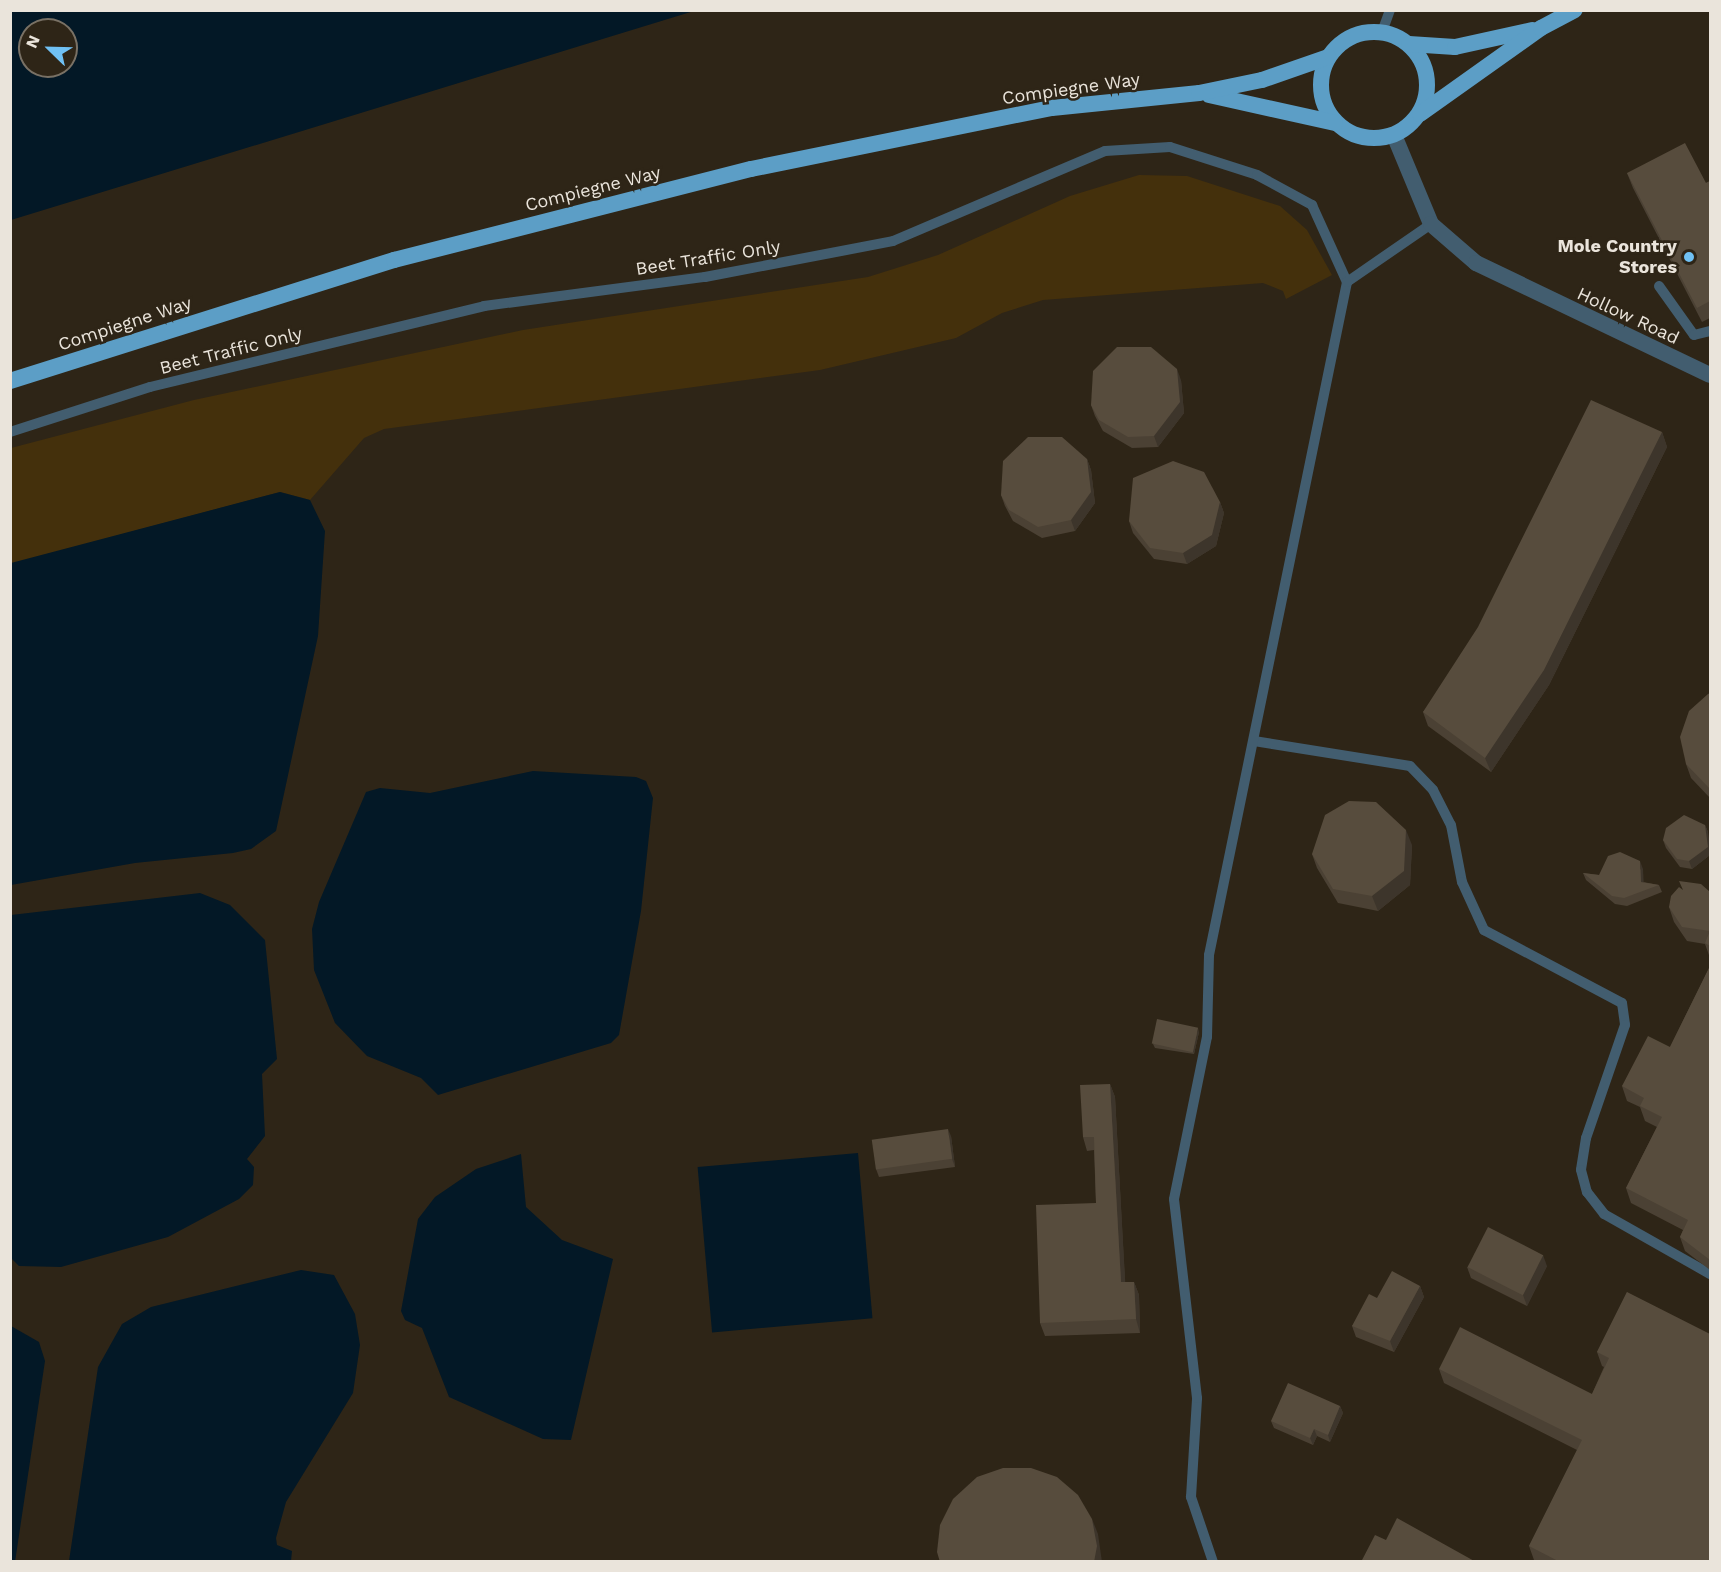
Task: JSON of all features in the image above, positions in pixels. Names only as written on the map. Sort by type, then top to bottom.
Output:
[{"type":"highway","points":[[1541,28],[1455,47],[1409,44],[1382,32],[1351,36],[1328,57],[1320,91],[1335,123],[1363,138],[1394,135],[1541,28],[1575,10]]},
{"type":"highway","points":[[1409,44],[1419,57],[1428,87],[1417,117]]},
{"type":"highway","name":"Compiegne Way","points":[[10,381],[394,260],[751,170],[1052,108],[1199,93],[1262,80],[1328,57]]},
{"type":"highway","name":"Compiegne Way","points":[[1199,93],[1335,123]]},
{"type":"street","name":"Hollow Road","points":[[1394,135],[1431,224],[1476,263],[1710,375]]},
{"type":"lane","points":[[1382,32],[1390,10]]},
{"type":"lane","name":"Beet Traffic Only","points":[[10,432],[150,387],[484,306],[705,277],[893,242],[1105,150],[1170,147],[1257,175],[1312,205],[1347,282]]},
{"type":"lane","points":[[1213,1562],[1191,1497],[1197,1398],[1174,1199],[1207,1036],[1209,955],[1347,282],[1431,224]]},
{"type":"lane","points":[[1659,286],[1694,335],[1710,331]]},
{"type":"lane","points":[[1254,741],[1410,766],[1432,790],[1451,825],[1462,882],[1485,930],[1622,1003],[1625,1025],[1586,1138],[1581,1170],[1587,1192],[1604,1214],[1710,1274]]},
{"type":"shaded area","points":[[1139,175],[1187,176],[1280,206],[1307,230],[1332,275],[1286,299],[1283,291],[1263,283],[1043,300],[1002,313],[956,338],[820,370],[384,429],[364,438],[310,500],[280,492],[11,564],[11,448],[194,400],[523,330],[868,277],[938,255],[1070,196]]},
{"type":"water","points":[[11,10],[694,11],[11,220]]},
{"type":"water","points":[[280,492],[310,500],[325,531],[318,636],[276,831],[251,849],[233,853],[135,863],[11,885],[11,563]]},
{"type":"water","points":[[533,771],[636,777],[646,781],[653,798],[641,911],[619,1035],[611,1043],[438,1095],[421,1078],[367,1056],[335,1023],[314,970],[312,929],[319,902],[366,792],[380,788],[430,793]]},
{"type":"water","points":[[200,893],[230,905],[265,940],[277,1059],[262,1074],[265,1136],[247,1159],[254,1167],[253,1185],[239,1199],[168,1237],[61,1267],[19,1266],[10,1257],[11,915]]},
{"type":"water","points":[[858,1153],[872,1318],[712,1332],[698,1167]]},
{"type":"water","points":[[521,1154],[526,1207],[562,1240],[613,1259],[571,1440],[543,1439],[449,1397],[422,1328],[405,1320],[401,1311],[418,1219],[435,1197],[476,1169]]},
{"type":"water","points":[[301,1270],[334,1275],[355,1314],[360,1345],[353,1393],[286,1502],[276,1538],[277,1545],[292,1551],[291,1561],[69,1561],[98,1367],[122,1324],[151,1307]]},
{"type":"water","points":[[11,1326],[39,1342],[45,1361],[15,1562],[10,1561]]},
{"type":"building","name":"Mole Country Stores","points":[[1685,143],[1706,183],[1710,181],[1710,301],[1697,308],[1627,173]]},
{"type":"building","points":[[1117,347],[1151,347],[1177,369],[1180,402],[1154,436],[1128,437],[1099,420],[1091,405],[1093,371]]},
{"type":"building","points":[[1591,400],[1662,432],[1544,670],[1485,758],[1423,712],[1478,627]]},
{"type":"building","points":[[1028,437],[1062,437],[1087,459],[1091,492],[1071,520],[1038,527],[1009,510],[1001,495],[1003,461]]},
{"type":"building","points":[[1173,461],[1204,472],[1220,502],[1212,535],[1183,553],[1150,548],[1129,521],[1133,478]]},
{"type":"building","points":[[1710,693],[1710,789],[1686,764],[1680,737],[1689,711]]},
{"type":"building","points":[[1349,801],[1376,802],[1406,830],[1404,871],[1372,896],[1333,889],[1312,854],[1325,815]]},
{"type":"building","points":[[1684,815],[1705,825],[1708,847],[1689,861],[1677,859],[1663,840],[1666,828]]},
{"type":"building","points":[[1620,852],[1640,861],[1641,882],[1659,885],[1624,898],[1612,896],[1583,873],[1599,875],[1608,856]]},
{"type":"building","points":[[1679,881],[1701,884],[1710,892],[1710,931],[1682,927],[1669,907],[1671,896],[1679,887],[1683,890]]},
{"type":"building","points":[[1710,931],[1710,946],[1705,943]]},
{"type":"building","points":[[1710,966],[1710,1260],[1680,1237],[1688,1220],[1626,1188],[1662,1117],[1640,1106],[1644,1098],[1622,1086],[1648,1036],[1670,1047]]},
{"type":"building","points":[[1157,1019],[1198,1028],[1193,1052],[1152,1043]]},
{"type":"building","points":[[1110,1084],[1121,1282],[1134,1282],[1136,1319],[1040,1323],[1036,1205],[1096,1203],[1094,1137],[1083,1137],[1080,1085]]},
{"type":"building","points":[[948,1129],[952,1159],[876,1169],[872,1140]]},
{"type":"building","points":[[1488,1227],[1543,1255],[1523,1295],[1468,1267]]},
{"type":"building","points":[[1392,1271],[1420,1286],[1390,1341],[1352,1326],[1369,1294],[1377,1298]]},
{"type":"building","points":[[1627,1292],[1710,1334],[1710,1562],[1560,1562],[1529,1546],[1582,1440],[1439,1369],[1460,1327],[1592,1394],[1609,1358],[1597,1352]]},
{"type":"building","points":[[1288,1383],[1340,1406],[1328,1435],[1314,1429],[1310,1438],[1271,1421]]},
{"type":"building","points":[[1003,1468],[1031,1468],[1057,1477],[1078,1495],[1092,1519],[1097,1546],[1094,1562],[940,1562],[937,1552],[940,1525],[953,1499],[977,1477]]},
{"type":"building","points":[[1397,1518],[1476,1562],[1361,1562],[1375,1535],[1386,1540]]},
{"type":"place","name":"Mole Country Stores","points":[[1689,257]]}]
